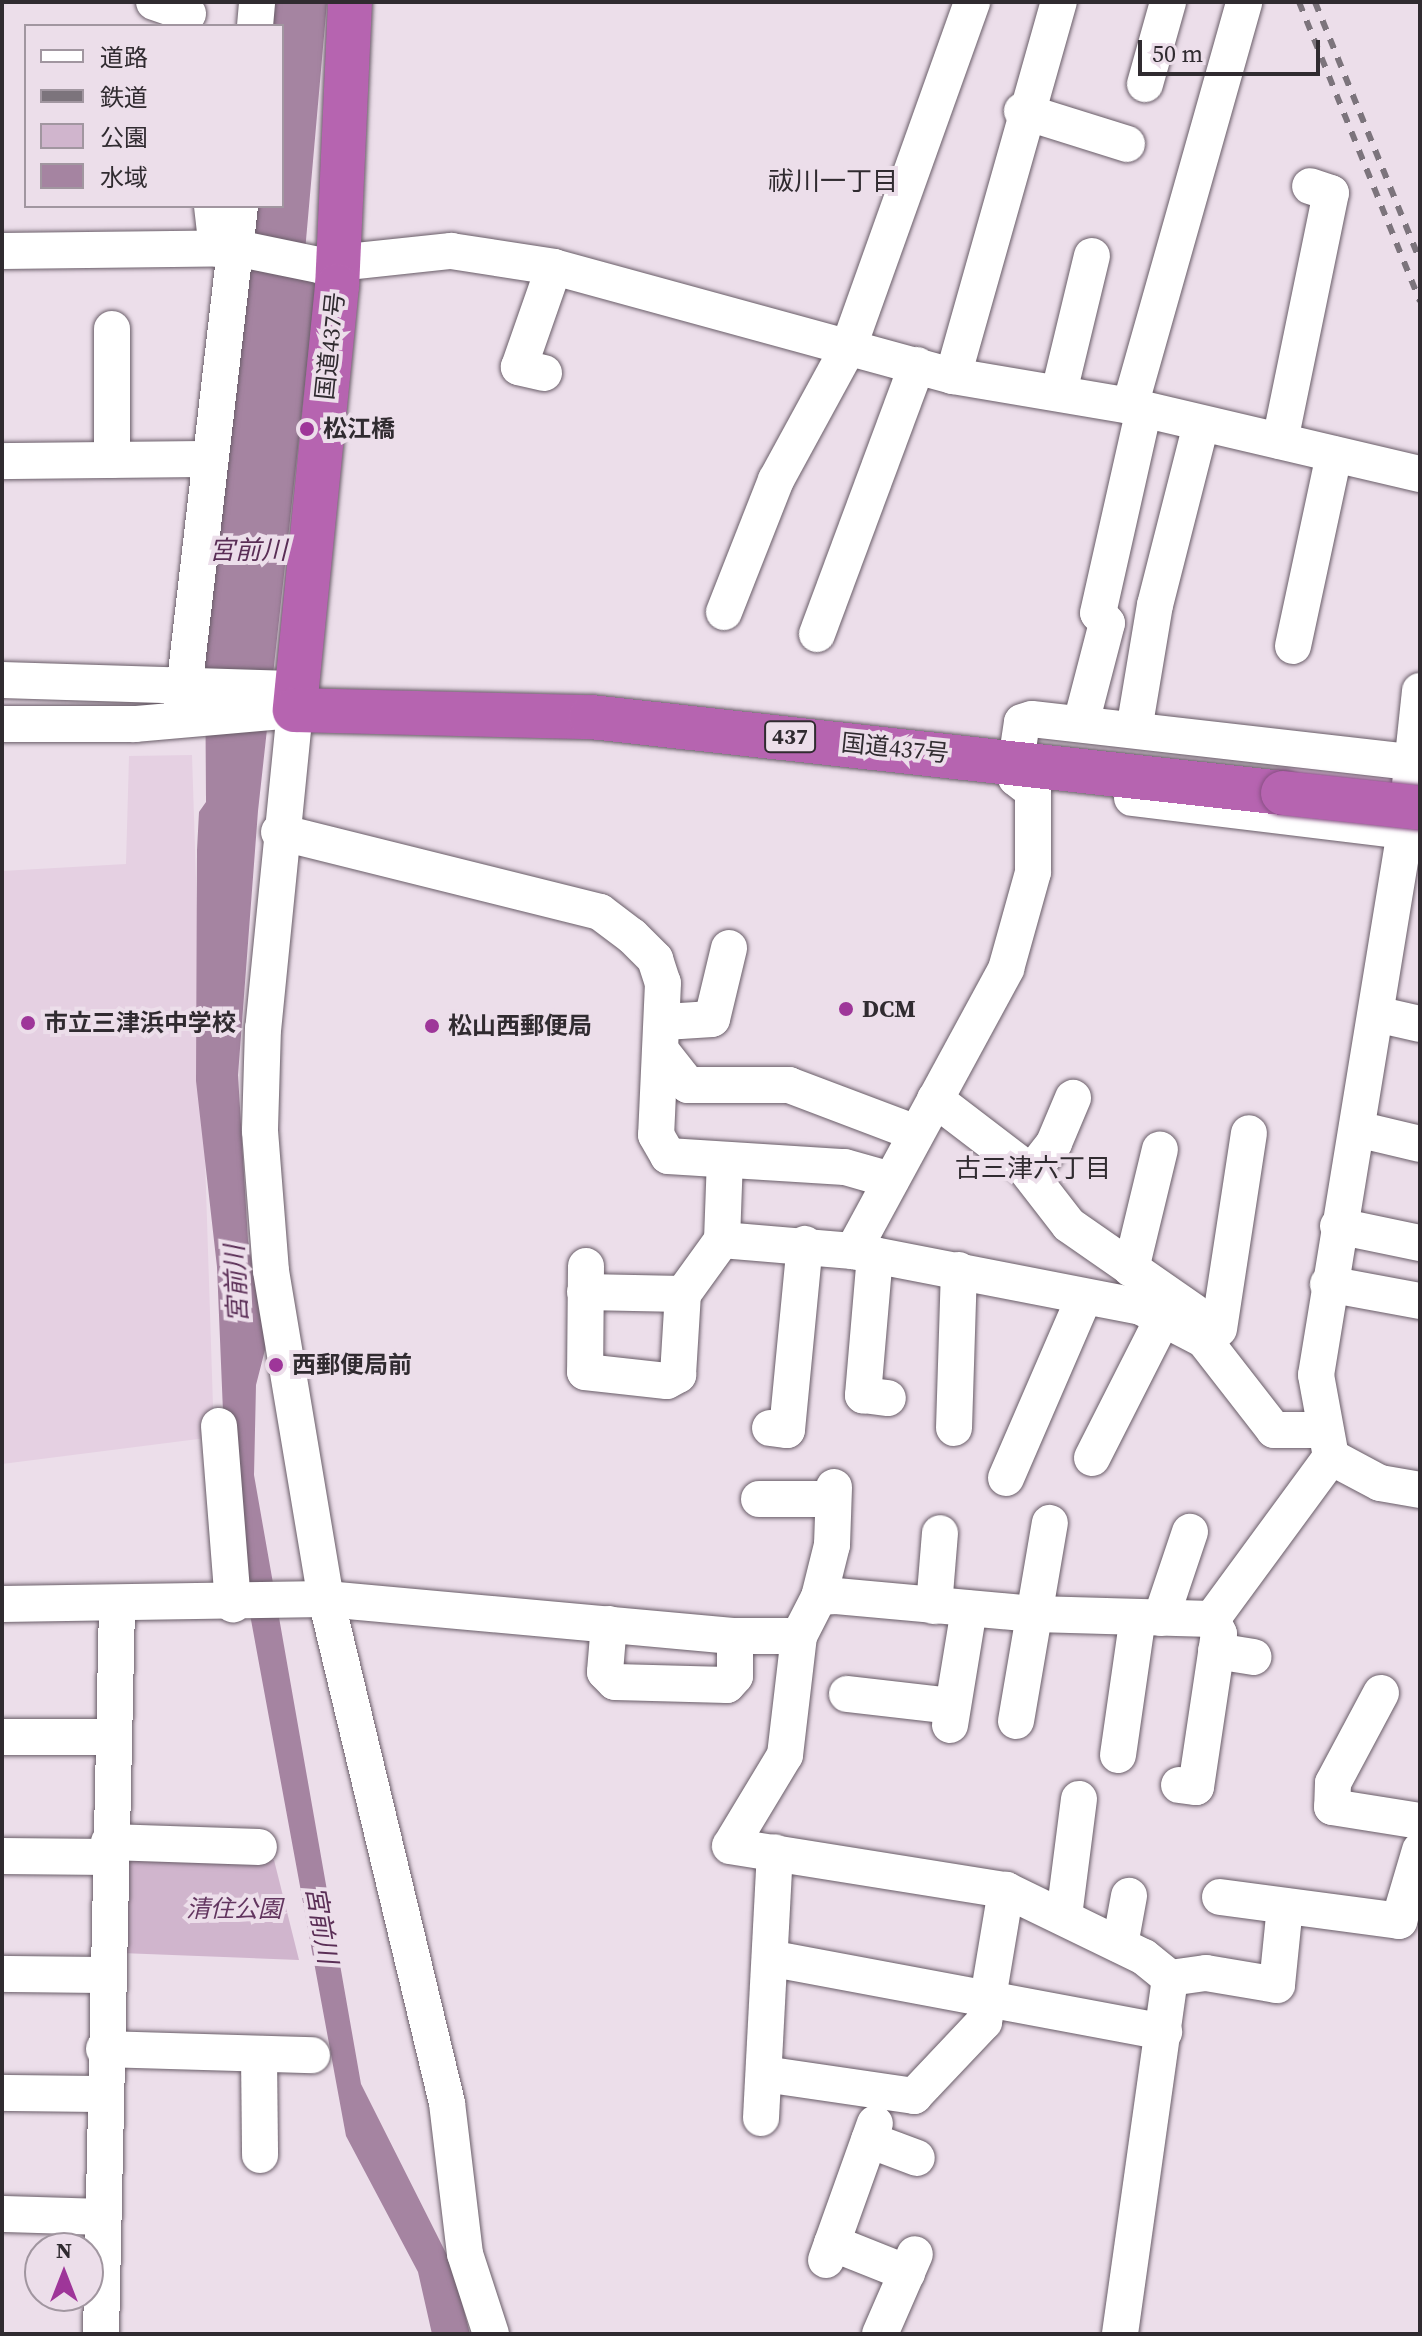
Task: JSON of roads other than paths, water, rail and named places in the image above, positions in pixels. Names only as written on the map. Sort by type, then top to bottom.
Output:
[{"type":"highway","name":"国道437号","points":[[350,2],[290,700],[591,717],[1022,762],[1284,782],[1418,771]]},
{"type":"highway","name":"国道437号","points":[[1284,782],[1415,824]]},
{"type":"street","points":[[154,2],[187,14]]},
{"type":"street","points":[[255,24],[257,2]]},
{"type":"street","points":[[724,612],[783,466],[849,346],[972,2]]},
{"type":"street","points":[[953,376],[1022,111],[1059,2]]},
{"type":"street","points":[[1145,84],[1168,2]]},
{"type":"street","points":[[1081,723],[1107,623],[1098,613],[1137,407],[1244,2]]},
{"type":"street","points":[[1022,111],[1127,144]]},
{"type":"street","points":[[1280,441],[1331,193],[1310,186]]},
{"type":"street","points":[[213,208],[237,250]]},
{"type":"street","points":[[187,702],[208,459],[237,250],[240,208]]},
{"type":"street","points":[[2,251],[237,250],[328,264],[451,251],[554,267],[953,376],[1137,407],[1420,474]]},
{"type":"street","points":[[1059,392],[1092,256]]},
{"type":"street","points":[[544,373],[519,367],[554,267]]},
{"type":"street","points":[[112,329],[112,460]]},
{"type":"street","points":[[817,634],[917,365]]},
{"type":"street","points":[[1134,730],[1155,605],[1201,424]]},
{"type":"street","points":[[1295,646],[1334,454]]},
{"type":"street","points":[[2,461],[208,459]]},
{"type":"street","points":[[2,680],[187,702]]},
{"type":"street","points":[[1179,1785],[1196,1787],[1214,1635],[1328,1444],[1316,1375],[1328,1284],[1376,1014],[1415,824],[1420,691]]},
{"type":"street","points":[[2,724],[187,702],[290,700],[260,1131],[271,1271],[326,1599],[447,2103],[465,2254],[491,2334]]},
{"type":"street","points":[[888,1398],[863,1395],[864,1253],[891,1180],[1006,969],[1033,872],[1022,762],[1022,722],[1032,719],[1081,723],[1418,771]]},
{"type":"street","points":[[1022,762],[1415,824]]},
{"type":"street","points":[[279,832],[600,912],[655,959],[664,1037],[659,1147],[680,1159],[845,1167],[891,1180]]},
{"type":"street","points":[[664,1037],[712,1019],[726,947]]},
{"type":"street","points":[[1376,1014],[1420,1024]]},
{"type":"street","points":[[664,1037],[688,1085],[789,1085],[916,1133]]},
{"type":"street","points":[[1030,1174],[1054,1143],[1073,1098]]},
{"type":"street","points":[[935,1099],[1030,1174],[1069,1225],[1219,1329],[1249,1371]]},
{"type":"street","points":[[1357,1129],[1420,1144]]},
{"type":"street","points":[[1219,1329],[1249,1133]]},
{"type":"street","points":[[1131,1269],[1160,1149]]},
{"type":"street","points":[[683,1294],[585,1279],[585,1372],[667,1381],[683,1359],[683,1294],[722,1240],[725,1160]]},
{"type":"street","points":[[1338,1226],[1420,1243]]},
{"type":"street","points":[[722,1240],[805,1244],[864,1253],[1141,1307],[1204,1340],[1274,1430],[1328,1444],[1380,1483],[1420,1490]]},
{"type":"street","points":[[770,1428],[787,1430],[805,1244]]},
{"type":"street","points":[[954,1428],[959,1270]]},
{"type":"street","points":[[1328,1284],[1420,1301]]},
{"type":"street","points":[[1006,1478],[1084,1298]]},
{"type":"street","points":[[1092,1458],[1163,1318]]},
{"type":"street","points":[[219,1426],[235,1604]]},
{"type":"street","points":[[759,1499],[834,1493],[819,1597],[799,1636],[785,1755],[730,1846],[1006,1890],[1120,1945],[1170,1978],[1206,1973],[1277,1985],[1285,1906]]},
{"type":"street","points":[[1016,1721],[1050,1523]]},
{"type":"street","points":[[1118,1755],[1150,1617],[1190,1532]]},
{"type":"street","points":[[847,1694],[951,1715],[951,1608],[940,1533]]},
{"type":"street","points":[[819,1597],[1035,1614],[1150,1617],[1214,1635],[1254,1657]]},
{"type":"street","points":[[2,1604],[235,1604],[326,1599],[735,1636],[799,1636]]},
{"type":"street","points":[[101,2334],[103,2094],[117,1604]]},
{"type":"street","points":[[609,1624],[605,1672],[615,1682],[727,1685],[735,1676],[735,1636]]},
{"type":"street","points":[[1381,1693],[1333,1783],[1332,1807],[1420,1821]]},
{"type":"street","points":[[2,1737],[113,1737]]},
{"type":"street","points":[[1064,1916],[1079,1799]]},
{"type":"street","points":[[2,1856],[259,1847]]},
{"type":"street","points":[[1220,1897],[1399,1921],[1420,1850]]},
{"type":"street","points":[[761,2118],[774,1959],[775,1852]]},
{"type":"street","points":[[764,2074],[914,2096],[984,2022],[1006,1890]]},
{"type":"street","points":[[1120,1945],[1129,1896]]},
{"type":"street","points":[[774,1959],[1164,2032]]},
{"type":"street","points":[[2,1974],[106,1975]]},
{"type":"street","points":[[1120,2334],[1170,1978]]},
{"type":"street","points":[[104,2049],[312,2055]]},
{"type":"street","points":[[259,2054],[260,2155]]},
{"type":"street","points":[[2,2093],[103,2094]]},
{"type":"street","points":[[880,2334],[911,2264],[829,2252],[872,2131],[917,2158]]},
{"type":"street","points":[[2,2214],[103,2217]]},
{"type":"water","name":"宮前川","points":[[270,2],[327,2],[304,263],[317,275],[258,811],[238,1075],[248,1240],[266,1346],[256,1385],[254,1475],[361,2084],[453,2267],[470,2334],[432,2334],[418,2272],[346,2136],[226,1484],[217,1267],[196,1081],[197,850],[199,812],[206,802],[205,640],[250,208],[284,208],[284,24],[267,24]]},
{"type":"railway","points":[[1299,2],[1420,301]]},
{"type":"railway","points":[[1315,2],[1420,260]]},
{"type":"place","name":"松江橋","points":[[307,429]]},
{"type":"place","name":"DCM","points":[[846,1009]]},
{"type":"place","name":"市立三津浜中学校","points":[[28,1023]]},
{"type":"place","name":"松山西郵便局","points":[[432,1026]]},
{"type":"place","name":"西郵便局前","points":[[276,1365]]},
{"type":"district","name":"祓川一丁目","points":[[833,182]]},
{"type":"district","name":"古三津六丁目","points":[[1033,1169]]},
{"type":"park label","name":"清住公園","points":[[234,1909]]}]
